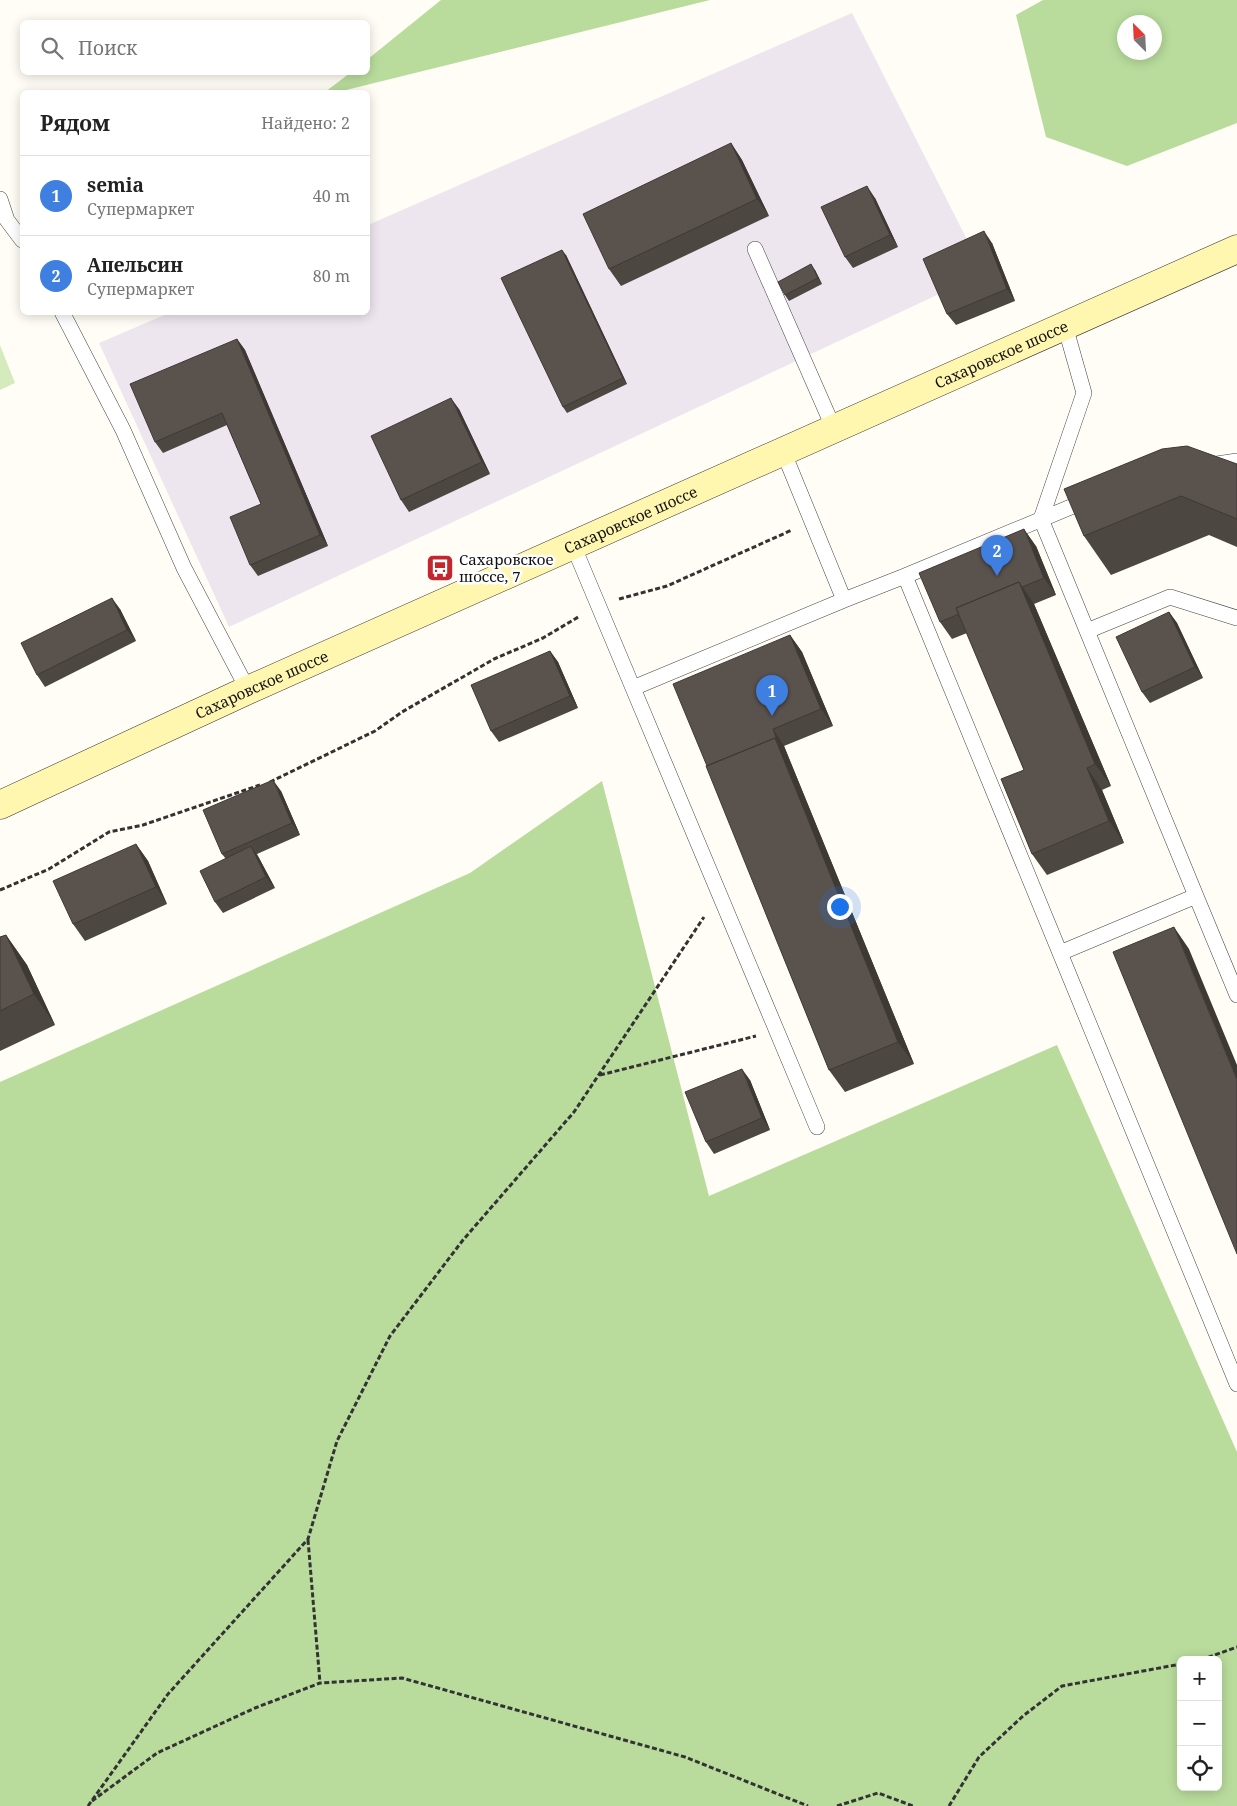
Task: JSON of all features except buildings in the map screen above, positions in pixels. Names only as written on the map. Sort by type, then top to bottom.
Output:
[{"type":"main road","name":"Сахаровское шоссе","points":[[0,805],[248,690],[1237,249]]},
{"type":"lane","points":[[0,199],[4,222],[20,238]]},
{"type":"lane","points":[[754,250],[834,429]]},
{"type":"lane","points":[[64,315],[123,430],[184,568],[248,690]]},
{"type":"lane","points":[[1065,326],[1084,394],[1041,520],[1237,995]]},
{"type":"lane","points":[[783,452],[844,600]]},
{"type":"lane","points":[[1192,467],[1237,461]]},
{"type":"lane","points":[[633,688],[1104,494]]},
{"type":"lane","points":[[573,545],[817,1127]]},
{"type":"lane","points":[[905,576],[1237,1384]]},
{"type":"lane","points":[[1087,631],[1170,597],[1237,618]]},
{"type":"lane","points":[[1060,953],[1196,896]]},
{"type":"path","points":[[0,890],[49,869],[109,832],[143,825],[271,782],[375,731],[402,712],[494,659],[542,638],[598,605],[667,586],[812,522]]},
{"type":"path","points":[[320,1683],[308,1539],[337,1441],[390,1336],[463,1240],[574,1112],[719,893]]},
{"type":"path","points":[[599,1076],[777,1031]]},
{"type":"path","points":[[89,1804],[168,1694],[308,1539]]},
{"type":"path","points":[[1212,1656],[1237,1647]]},
{"type":"path","points":[[949,1806],[979,1757],[1023,1716],[1062,1686],[1177,1665]]},
{"type":"path","points":[[89,1804],[157,1753],[255,1708],[320,1683],[402,1678],[685,1757],[808,1806]]},
{"type":"path","points":[[837,1806],[878,1793],[913,1806]]},
{"type":"shaded area","points":[[852,13],[984,273],[229,627],[99,343],[164,315],[370,315],[370,224]]},
{"type":"green space","points":[[441,0],[710,0],[346,90],[328,90],[347,75],[370,75],[370,57]]},
{"type":"green space","points":[[1043,0],[1237,0],[1237,123],[1127,166],[1046,137],[1016,15]]},
{"type":"green space","points":[[0,345],[15,383],[0,390]]},
{"type":"green space","points":[[602,781],[709,1196],[1057,1045],[1237,1452],[1237,1806],[0,1806],[0,1082],[470,873]]},
{"type":"place","name":"Сахаровское шоссе, 7","points":[[440,568]]},
{"type":"place","name":"Апельсин","points":[[997,576]]},
{"type":"place","name":"semia","points":[[772,716]]}]
